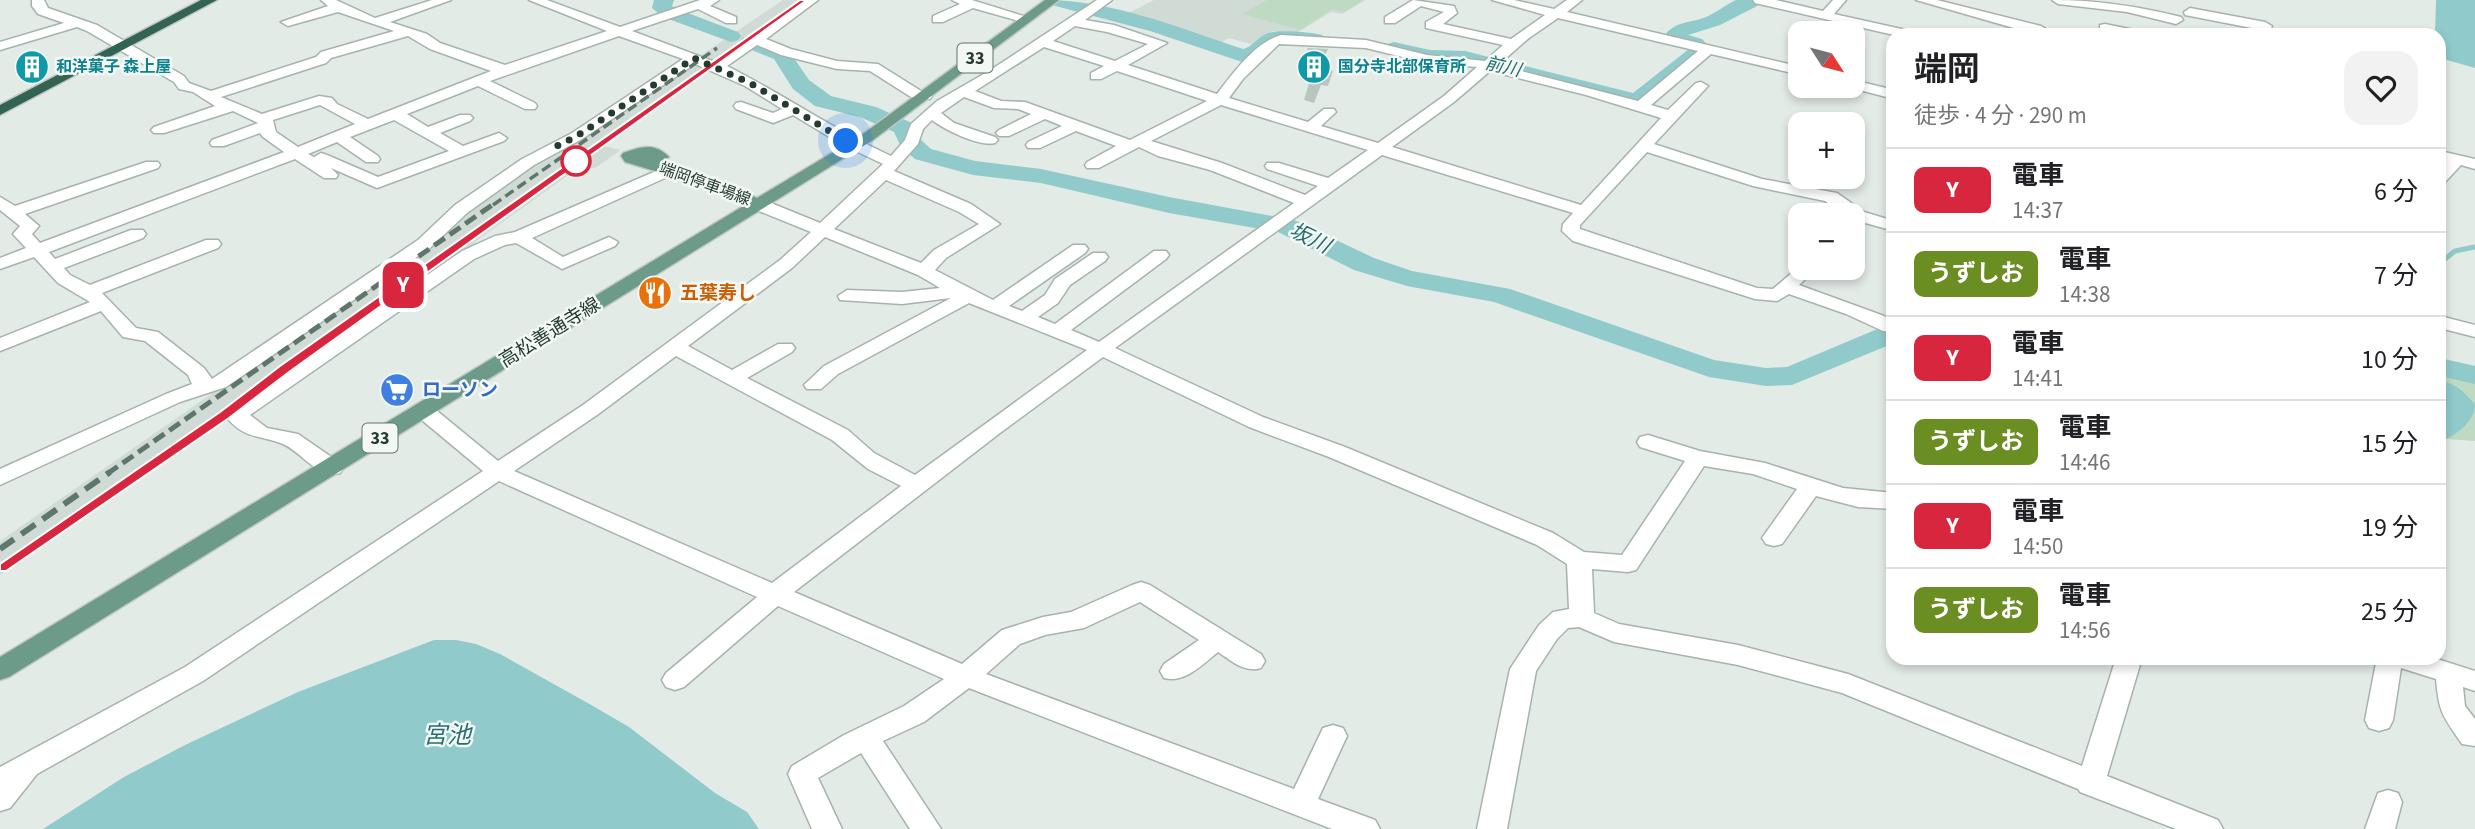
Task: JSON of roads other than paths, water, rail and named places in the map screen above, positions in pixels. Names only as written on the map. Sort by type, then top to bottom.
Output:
[{"type":"highway","points":[[0,111],[191,0]]},
{"type":"highway","points":[[0,99],[211,0]]},
{"type":"main road","name":"高松善通寺線","points":[[3,662],[332,468],[760,205],[891,121],[1053,0]]},
{"type":"main road","name":"端岡停車場線","points":[[650,164],[707,181],[760,205]]},
{"type":"street","points":[[378,21],[445,0]]},
{"type":"street","points":[[535,0],[717,67],[855,145],[900,156],[965,208],[991,225],[940,254],[924,271]]},
{"type":"street","points":[[717,67],[812,0]]},
{"type":"street","points":[[0,781],[194,674],[607,398],[786,264],[900,156],[916,127],[932,113],[1106,0]]},
{"type":"street","points":[[1498,0],[1518,2],[1788,68]]},
{"type":"street","points":[[675,680],[791,581],[918,484],[1084,361],[1103,350],[1449,99],[1535,27],[1576,0]]},
{"type":"street","points":[[1923,0],[2032,28]]},
{"type":"street","points":[[2058,0],[2130,4],[2176,20]]},
{"type":"street","points":[[1765,1],[1800,15],[1832,8],[1862,16],[1870,8]]},
{"type":"street","points":[[0,264],[478,81],[625,31],[676,10],[709,2]]},
{"type":"street","points":[[709,2],[703,8],[731,20]]},
{"type":"street","points":[[938,19],[965,2],[1026,19]]},
{"type":"street","points":[[1390,20],[1419,2],[1449,9],[1451,13],[1431,25],[1515,44]]},
{"type":"street","points":[[38,3],[43,12],[92,28],[179,79],[184,86],[198,89],[227,107]]},
{"type":"street","points":[[288,22],[333,3],[360,18],[409,31],[432,41],[435,46],[508,70]]},
{"type":"street","points":[[1832,8],[1890,28]]},
{"type":"street","points":[[2172,28],[2176,20],[2195,8],[2265,26],[2264,28]]},
{"type":"street","points":[[1073,22],[1109,28],[1160,43],[1096,76]]},
{"type":"street","points":[[0,46],[74,24]]},
{"type":"street","points":[[209,96],[321,61],[327,55],[409,31]]},
{"type":"street","points":[[1093,165],[1221,99],[1238,76],[1274,41],[1282,39],[1366,44],[1427,58],[1452,59],[1589,91],[1671,116]]},
{"type":"street","points":[[757,40],[786,52],[837,65],[873,67],[916,94],[925,96]]},
{"type":"street","points":[[1041,42],[1379,150],[1584,211]]},
{"type":"street","points":[[354,47],[375,60]]},
{"type":"street","points":[[1640,107],[1710,48]]},
{"type":"street","points":[[3,472],[173,398],[219,383],[424,244],[461,209],[528,162],[577,136],[694,58]]},
{"type":"street","points":[[1736,74],[1753,59]]},
{"type":"street","points":[[478,81],[530,106]]},
{"type":"street","points":[[1701,86],[1572,224],[1571,231],[1592,242],[1763,295],[1777,295],[1795,280]]},
{"type":"street","points":[[1866,88],[1886,93]]},
{"type":"street","points":[[963,92],[999,105],[1020,105],[1180,159],[1198,161],[1248,177],[1305,201]]},
{"type":"street","points":[[218,143],[302,98]]},
{"type":"street","points":[[260,120],[319,100],[327,101],[332,107],[368,125]]},
{"type":"street","points":[[741,106],[773,118],[794,109]]},
{"type":"street","points":[[159,130],[227,107],[236,107],[260,120],[268,134],[377,183],[499,138]]},
{"type":"street","points":[[1312,127],[1329,112]]},
{"type":"street","points":[[932,113],[949,126],[997,136],[1044,114]]},
{"type":"street","points":[[395,114],[462,152]]},
{"type":"street","points":[[428,132],[465,118]]},
{"type":"street","points":[[1034,145],[1075,125]]},
{"type":"street","points":[[339,136],[372,159]]},
{"type":"street","points":[[1644,146],[1759,183],[1821,194],[1838,203]]},
{"type":"street","points":[[303,150],[330,175]]},
{"type":"street","points":[[2446,157],[2475,164]]},
{"type":"street","points":[[2446,172],[2457,160]]},
{"type":"street","points":[[7,207],[152,165]]},
{"type":"street","points":[[1273,166],[1329,184]]},
{"type":"street","points":[[332,468],[290,439],[260,433],[236,415],[468,256],[501,240],[519,237],[670,170]]},
{"type":"street","points":[[760,205],[924,271],[964,294],[1103,350],[1256,422],[1337,452],[1545,539],[1579,560],[1628,564],[1698,458]]},
{"type":"street","points":[[7,207],[30,226],[22,234],[64,279],[96,297],[130,333],[151,336],[197,372],[204,387]]},
{"type":"street","points":[[1865,221],[1886,225]]},
{"type":"street","points":[[51,267],[137,234]]},
{"type":"street","points":[[519,237],[562,264],[608,242]]},
{"type":"street","points":[[0,345],[212,244]]},
{"type":"street","points":[[995,307],[1079,249]]},
{"type":"street","points":[[1056,332],[1160,255]]},
{"type":"street","points":[[1023,318],[1055,296],[1061,289],[1061,283],[1099,257]]},
{"type":"street","points":[[1787,287],[1839,306],[1862,311],[1886,325]]},
{"type":"street","points":[[848,296],[902,298],[964,294]]},
{"type":"street","points":[[814,385],[831,370],[874,349],[964,294]]},
{"type":"street","points":[[2446,324],[2475,331]]},
{"type":"street","points":[[674,347],[840,435],[855,452],[898,477],[918,484]]},
{"type":"street","points":[[734,377],[785,348]]},
{"type":"street","points":[[424,411],[498,472],[964,676],[1365,829]]},
{"type":"street","points":[[1648,442],[1698,458],[1757,467],[1839,496],[1870,503],[1886,502]]},
{"type":"street","points":[[1774,538],[1811,486]]},
{"type":"street","points":[[1579,560],[1582,618]]},
{"type":"street","points":[[827,829],[802,774],[914,714],[1011,637],[1043,626],[1075,621],[1141,591],[1252,661]]},
{"type":"street","points":[[1489,828],[1523,668],[1548,632],[1562,619],[1582,618],[1615,632],[1738,655],[1848,684],[2090,784],[2208,829]]},
{"type":"street","points":[[1173,671],[1217,640]]},
{"type":"street","points":[[2090,784],[2127,665]]},
{"type":"street","points":[[2379,720],[2389,665]]},
{"type":"street","points":[[2424,665],[2475,681]]},
{"type":"street","points":[[2449,673],[2452,708],[2472,736]]},
{"type":"street","points":[[1301,804],[1334,736]]},
{"type":"street","points":[[866,738],[926,829]]},
{"type":"street","points":[[0,799],[31,764]]},
{"type":"water","points":[[2436,0],[2475,0],[2475,68],[2446,59],[2446,28],[2435,28]]},
{"type":"water","name":"宮池","points":[[434,640],[476,644],[500,654],[593,706],[629,727],[715,793],[747,812],[759,829],[43,829],[124,777],[187,744],[298,692]]},
{"type":"waterway","name":"坂川","points":[[664,0],[662,8],[670,13],[731,36]]},
{"type":"waterway","name":"前川","points":[[1055,0],[1157,27],[1242,56],[1256,52],[1272,38],[1315,39]]},
{"type":"waterway","name":"前川","points":[[1394,48],[1430,56],[1465,57],[1519,72],[1575,83],[1629,100],[1639,99],[1702,49],[1695,43],[1676,39],[1675,35],[1689,27],[1713,21],[1754,0]]},
{"type":"waterway","name":"坂川","points":[[749,42],[782,55],[801,84],[823,101],[868,112],[904,128],[909,142],[923,154],[973,168],[1041,176],[1169,205],[1285,225],[1364,264],[1407,278],[1500,295],[1709,368],[1766,377],[1792,376],[1886,335]]},
{"type":"waterway","points":[[2446,258],[2455,251],[2475,247]]},
{"type":"waterway","name":"坂川","points":[[2446,368],[2475,375]]},
{"type":"waterway","name":"坂川","points":[[2446,393],[2462,409],[2446,425]]},
{"type":"railway","points":[[515,205],[803,0]]},
{"type":"railway","points":[[493,205],[717,48]]},
{"type":"railway","points":[[107,474],[495,203]]},
{"type":"railway","points":[[137,474],[518,203]]},
{"type":"railway","points":[[0,549],[110,472]]},
{"type":"railway","points":[[0,568],[140,472]]},
{"type":"train","name":"Y","points":[[0,568],[224,415],[597,145],[803,0]]},
{"type":"place","name":"和洋菓子 森上屋","points":[[32,67]]},
{"type":"place","name":"国分寺北部保育所","points":[[1314,67]]},
{"type":"place","name":"五葉寿し","points":[[655,293]]},
{"type":"place","name":"ローソン","points":[[397,390]]}]
